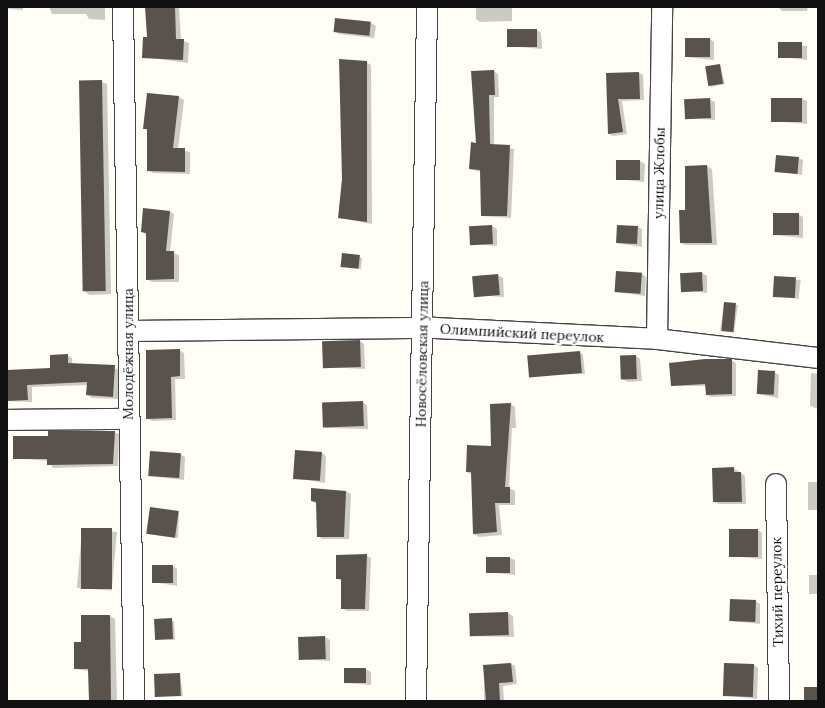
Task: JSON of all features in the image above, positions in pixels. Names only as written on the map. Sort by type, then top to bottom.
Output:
[{"type":"street","name":"Молодёжная улица","points":[[123,7],[129,331],[128,419],[134,701]]},
{"type":"street","name":"Новосёловская улица","points":[[416,701],[427,7]]},
{"type":"street","name":"улица Жлобы","points":[[657,339],[662,7]]},
{"type":"street","name":"Олимпийский переулок","points":[[129,331],[422,328],[657,339],[818,358]]},
{"type":"street","points":[[7,420],[128,419]]},
{"type":"street","name":"Тихий переулок","points":[[776,484],[779,701]]},
{"type":"building","points":[[145,7],[175,7],[176,39],[184,39],[183,60],[142,58],[143,37],[147,37]]},
{"type":"building","points":[[335,18],[371,22],[369,36],[334,32]]},
{"type":"building","points":[[507,29],[537,29],[537,47],[507,47]]},
{"type":"building","points":[[685,38],[710,38],[710,57],[685,57]]},
{"type":"building","points":[[778,42],[802,42],[802,58],[778,58]]},
{"type":"building","points":[[339,59],[367,61],[367,222],[338,218],[342,179]]},
{"type":"building","points":[[720,64],[723,84],[708,86],[705,66]]},
{"type":"building","points":[[494,70],[495,95],[489,95],[490,144],[510,145],[507,216],[481,216],[480,170],[469,169],[471,142],[476,143],[471,71]]},
{"type":"building","points":[[639,72],[640,99],[618,99],[623,132],[608,134],[606,73]]},
{"type":"building","points":[[79,80],[102,80],[106,291],[83,291]]},
{"type":"building","points":[[147,93],[179,96],[173,148],[185,148],[185,172],[147,171],[147,129],[143,129]]},
{"type":"building","points":[[710,98],[711,118],[685,119],[684,99]]},
{"type":"building","points":[[771,98],[802,98],[802,122],[771,122]]},
{"type":"building","points":[[776,155],[799,157],[797,174],[775,172]]},
{"type":"building","points":[[616,160],[640,160],[640,180],[616,180]]},
{"type":"building","points":[[707,165],[712,243],[680,243],[679,210],[685,210],[685,166]]},
{"type":"building","points":[[143,208],[170,211],[166,251],[174,251],[174,279],[146,280],[146,233],[141,232]]},
{"type":"building","points":[[773,213],[799,213],[799,235],[773,235]]},
{"type":"building","points":[[492,225],[493,244],[470,245],[469,226]]},
{"type":"building","points":[[617,225],[638,226],[637,244],[616,243]]},
{"type":"building","points":[[342,253],[360,255],[358,269],[341,267]]},
{"type":"building","points":[[616,271],[642,273],[640,294],[615,292]]},
{"type":"building","points":[[702,272],[703,291],[681,292],[680,273]]},
{"type":"building","points":[[498,274],[500,295],[474,297],[472,276]]},
{"type":"building","points":[[774,276],[796,277],[795,298],[773,297]]},
{"type":"building","points":[[724,302],[736,303],[733,332],[721,331]]},
{"type":"building","points":[[360,340],[361,367],[323,368],[322,341]]},
{"type":"building","points":[[180,349],[180,376],[171,377],[172,418],[146,419],[146,350]]},
{"type":"building","points":[[580,351],[582,373],[529,378],[527,356]]},
{"type":"building","points":[[68,354],[68,363],[115,365],[113,397],[86,395],[87,382],[27,385],[28,400],[7,401],[7,370],[50,368],[50,355]]},
{"type":"building","points":[[636,355],[637,379],[621,380],[620,356]]},
{"type":"building","points":[[705,359],[732,359],[732,394],[706,395],[705,384],[671,386],[669,363]]},
{"type":"building","points":[[758,370],[775,371],[774,395],[757,394]]},
{"type":"building","points":[[363,401],[364,426],[323,427],[322,402]]},
{"type":"building","points":[[511,403],[505,487],[510,487],[510,503],[495,503],[497,532],[473,534],[471,472],[466,472],[467,445],[491,446],[490,404]]},
{"type":"building","points":[[48,431],[115,431],[113,464],[47,465],[47,459],[13,459],[13,436],[48,436]]},
{"type":"building","points":[[295,450],[322,452],[320,481],[293,479]]},
{"type":"building","points":[[150,451],[181,453],[179,478],[148,476]]},
{"type":"building","points":[[734,467],[734,472],[741,472],[742,502],[713,502],[712,468]]},
{"type":"building","points":[[311,488],[346,491],[344,537],[317,537],[316,502],[311,501]]},
{"type":"building","points":[[150,507],[179,511],[175,538],[146,534]]},
{"type":"building","points":[[81,528],[112,528],[112,589],[81,589]]},
{"type":"building","points":[[729,529],[758,529],[758,557],[729,557]]},
{"type":"building","points":[[367,554],[365,609],[341,609],[341,579],[336,579],[336,555]]},
{"type":"building","points":[[486,557],[510,557],[510,573],[486,573]]},
{"type":"building","points":[[152,565],[173,565],[173,583],[152,583]]},
{"type":"building","points":[[730,599],[756,600],[755,622],[729,621]]},
{"type":"building","points":[[508,612],[509,635],[470,636],[469,613]]},
{"type":"building","points":[[81,615],[110,615],[111,701],[89,701],[88,669],[74,669],[74,642],[81,642]]},
{"type":"building","points":[[172,618],[173,639],[155,640],[154,619]]},
{"type":"building","points":[[325,636],[326,659],[299,660],[298,637]]},
{"type":"building","points":[[511,663],[513,682],[499,683],[500,701],[486,701],[483,665]]},
{"type":"building","points":[[724,663],[754,664],[753,697],[723,696]]},
{"type":"building","points":[[344,668],[366,668],[366,683],[344,683]]},
{"type":"building","points":[[180,673],[181,696],[155,697],[154,674]]},
{"type":"building","points":[[804,687],[818,687],[818,701],[804,701]]}]
